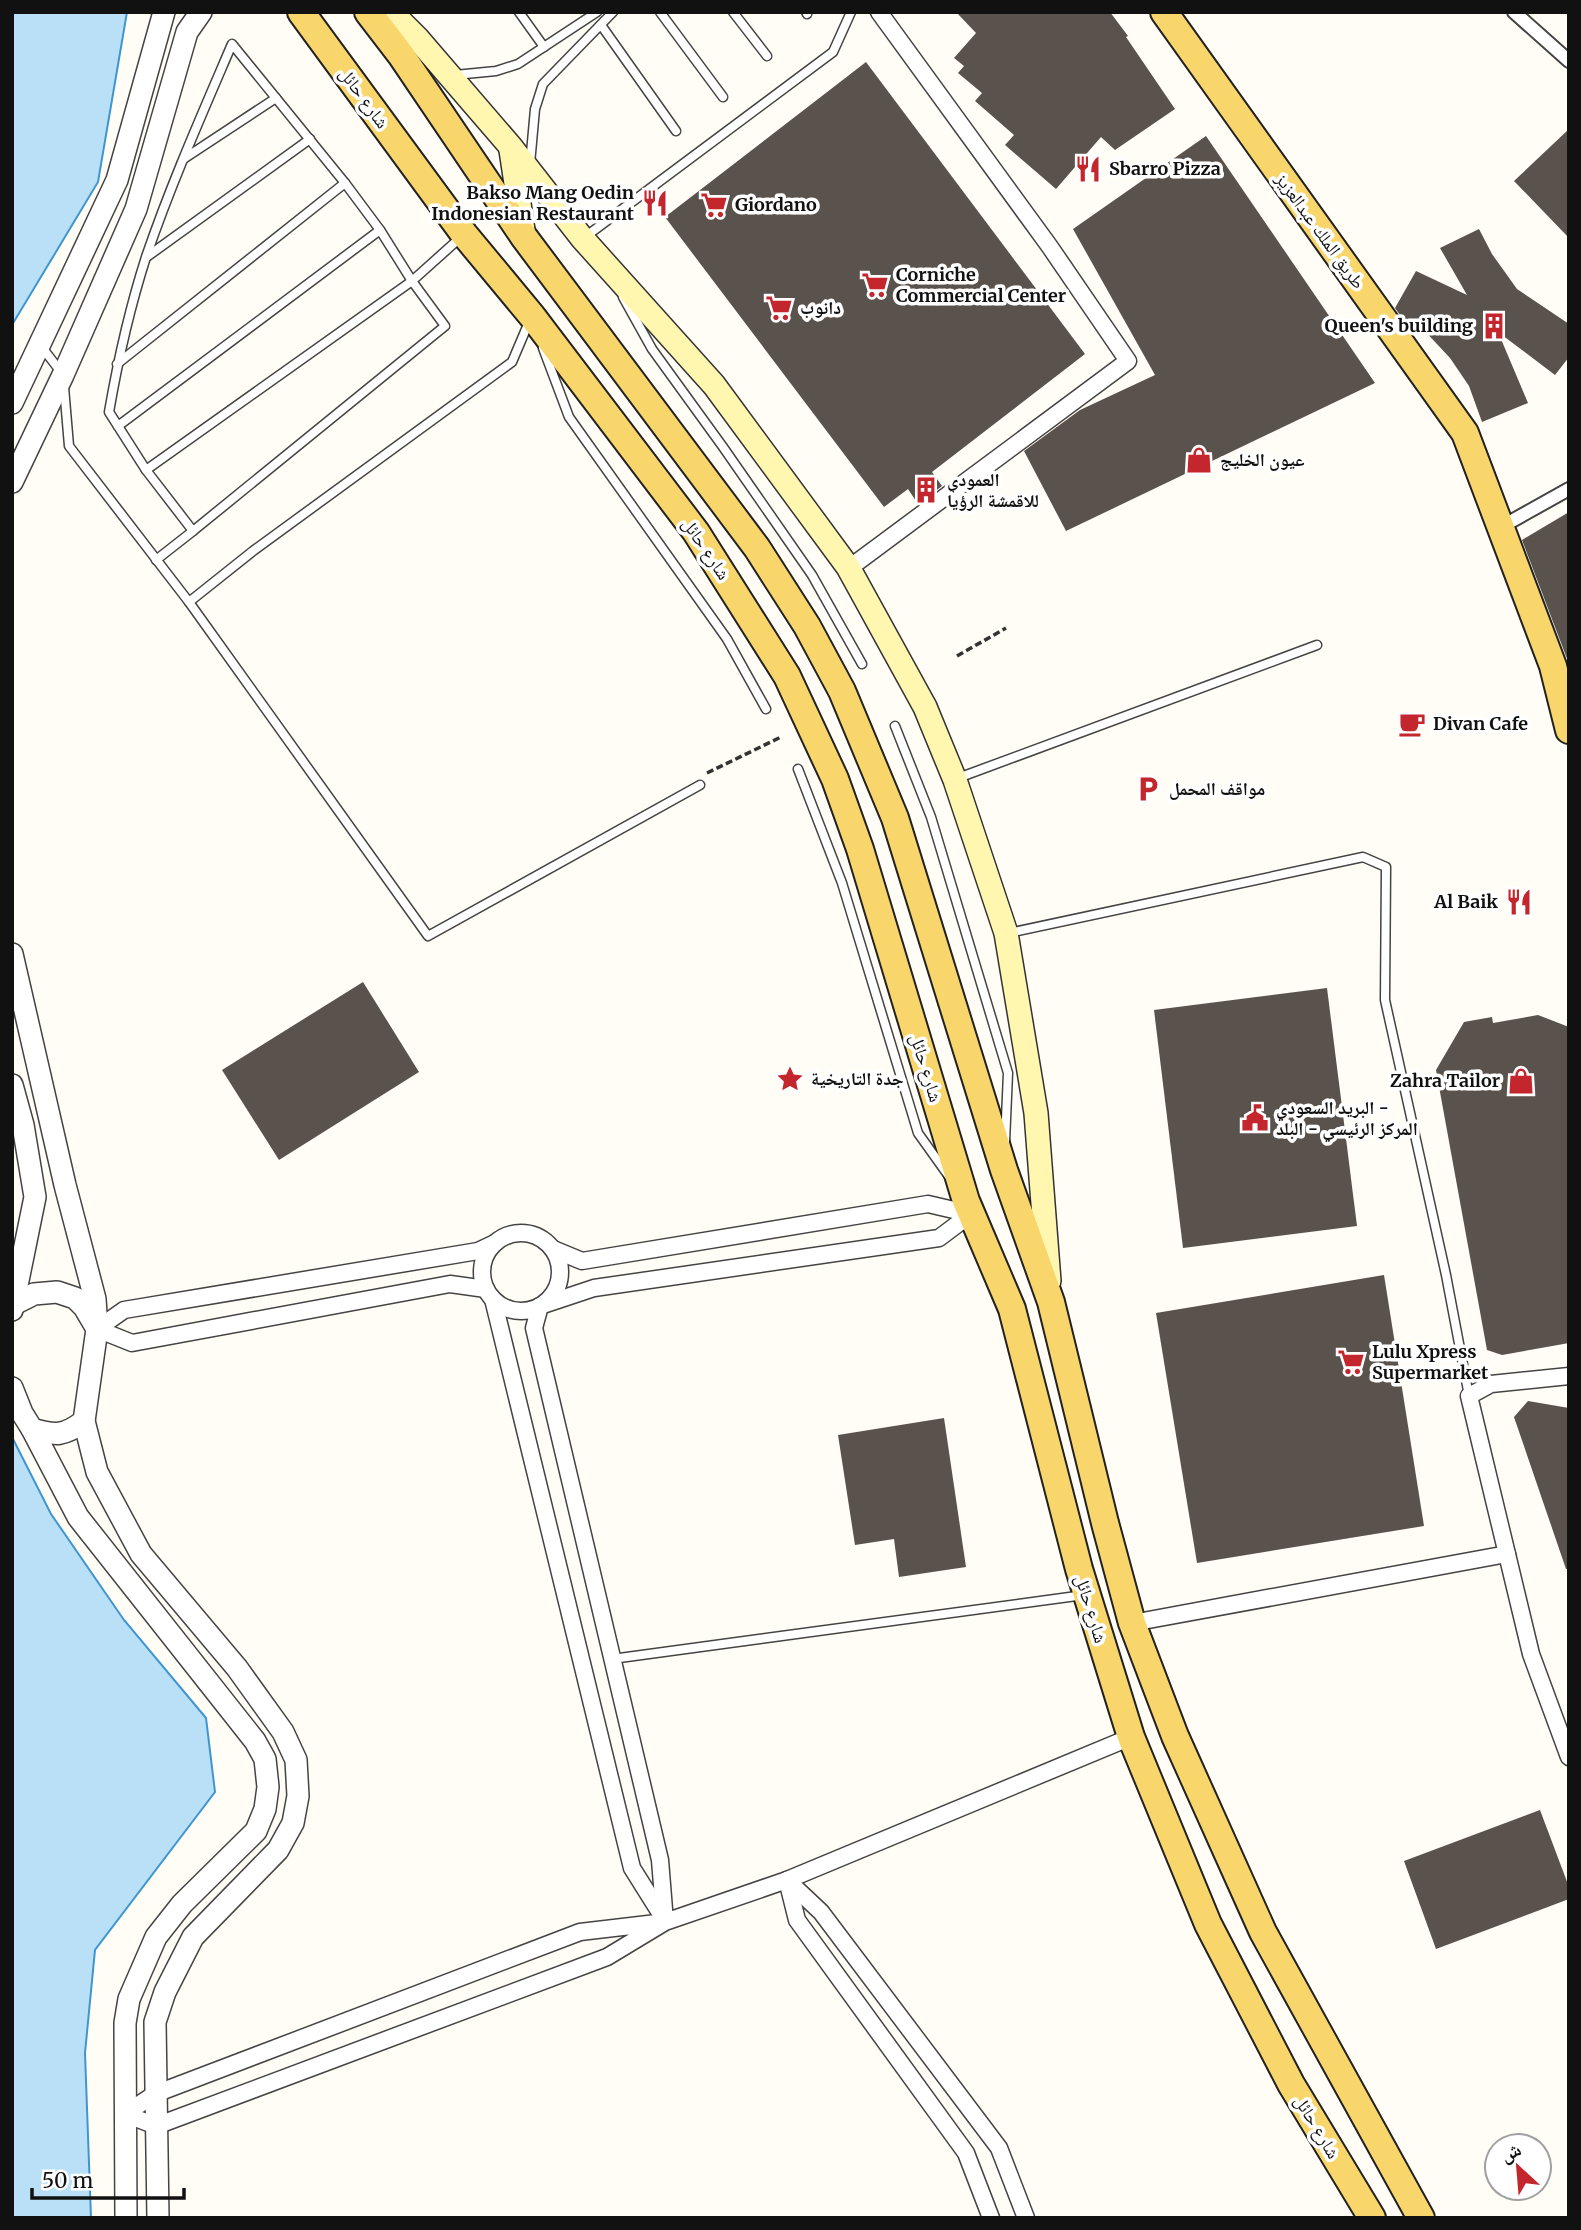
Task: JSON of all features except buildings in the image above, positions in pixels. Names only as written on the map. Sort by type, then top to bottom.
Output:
[{"type":"main road","name":"شارع حائل","points":[[301,12],[464,234],[532,316],[696,532],[787,676],[835,779],[860,849],[969,1208],[1012,1310],[1087,1594],[1131,1737],[1208,1924],[1291,2084],[1372,2218]]},
{"type":"main road","name":"شارع حائل","points":[[368,12],[401,55],[524,237],[757,548],[807,625],[842,691],[895,818],[1004,1170],[1051,1302],[1132,1623],[1174,1736],[1263,1932],[1421,2218]]},
{"type":"main road","points":[[391,12],[418,39],[511,147],[582,238],[714,384],[848,569],[925,707],[955,780],[1006,933],[1036,1113],[1051,1302]]},
{"type":"main road","points":[[414,12],[418,39]]},
{"type":"main road","name":"طريق الملك عبدالعزيز","points":[[1164,12],[1465,433],[1553,666],[1569,730]]},
{"type":"main road","points":[[511,147],[524,237]]},
{"type":"street","points":[[12,403],[117,180],[164,12]]},
{"type":"street","points":[[12,482],[136,209],[187,32],[201,12]]},
{"type":"street","points":[[848,569],[1128,361],[1050,247],[879,12]]},
{"type":"street","points":[[1514,12],[1569,61]]},
{"type":"street","points":[[1501,527],[1569,489]]},
{"type":"street","points":[[12,954],[65,1185],[95,1299],[97,1329],[84,1421],[97,1472],[141,1554],[237,1668],[283,1732],[296,1760],[298,1796],[293,1824],[278,1850],[193,1937],[165,1992],[155,2022],[158,2218]]},
{"type":"street","points":[[12,1084],[23,1125],[35,1197],[13,1307]]},
{"type":"street","points":[[553,1249],[582,1261],[928,1203],[969,1208]]},
{"type":"street","points":[[13,1307],[33,1293],[57,1292],[75,1298],[85,1307],[97,1329],[132,1343],[450,1284],[489,1294],[503,1307],[528,1311],[594,1288],[939,1238],[969,1208]]},
{"type":"street","points":[[97,1329],[124,1310],[478,1251],[505,1236],[518,1233],[532,1234],[553,1249],[561,1274],[558,1287],[551,1298],[540,1306],[534,1328],[660,1860],[666,1922]]},
{"type":"street","points":[[495,1243],[487,1253],[482,1277],[489,1294],[632,1868],[666,1922]]},
{"type":"street","points":[[1569,1376],[1491,1384],[1469,1396],[1531,1654],[1569,1757]]},
{"type":"street","points":[[12,1388],[22,1413],[78,1517],[255,1741],[265,1759],[268,1787],[265,1809],[256,1831],[182,1904],[156,1937],[129,1999],[125,2024],[126,2218]]},
{"type":"street","points":[[32,1429],[51,1434],[68,1432],[84,1421]]},
{"type":"street","points":[[1132,1623],[1507,1554]]},
{"type":"street","points":[[125,2114],[156,2126],[607,1956],[666,1922],[787,1880],[1131,1737]]},
{"type":"street","points":[[787,1880],[797,1920],[967,2153],[991,2218]]},
{"type":"street","points":[[787,1880],[821,1912],[999,2147],[1026,2218]]},
{"type":"street","points":[[125,2114],[155,2094],[580,1932],[666,1922]]},
{"type":"lane","points":[[519,12],[544,47]]},
{"type":"lane","points":[[529,170],[535,109],[543,84],[613,12]]},
{"type":"lane","points":[[660,12],[723,97]]},
{"type":"lane","points":[[733,12],[767,56]]},
{"type":"lane","points":[[582,238],[833,52],[851,12]]},
{"type":"lane","points":[[449,75],[496,71],[518,64],[591,14]]},
{"type":"lane","points":[[601,25],[676,131]]},
{"type":"lane","points":[[156,561],[193,531],[445,326],[345,183],[232,44],[146,258],[117,364],[109,412],[146,470],[193,531]]},
{"type":"lane","points":[[184,159],[276,98]]},
{"type":"lane","points":[[146,258],[310,139]]},
{"type":"lane","points":[[117,364],[345,183]]},
{"type":"lane","points":[[118,426],[380,230]]},
{"type":"lane","points":[[146,470],[412,281],[464,234]]},
{"type":"lane","points":[[605,264],[652,349],[812,575],[862,664]]},
{"type":"lane","points":[[188,603],[253,551],[512,362],[532,316]]},
{"type":"lane","points":[[532,316],[569,417],[727,639],[766,709]]},
{"type":"lane","points":[[39,345],[63,374],[69,446],[188,603],[428,936],[700,785]]},
{"type":"lane","points":[[955,780],[1317,645]]},
{"type":"lane","points":[[895,726],[931,817],[1008,1073],[1004,1170]]},
{"type":"lane","points":[[798,769],[842,883],[918,1133],[969,1208]]},
{"type":"lane","points":[[1006,933],[1363,857],[1386,867],[1385,1000],[1446,1275],[1469,1396]]},
{"type":"lane","points":[[612,1659],[1087,1594]]},
{"type":"path","points":[[957,656],[1006,628]]},
{"type":"path","points":[[708,773],[781,737]]},
{"type":"water","points":[[12,12],[127,12],[98,182],[12,325]]},
{"type":"water","points":[[12,1437],[51,1514],[124,1620],[206,1718],[215,1792],[95,1950],[85,2053],[91,2218],[12,2218]]},
{"type":"place","name":"Sbarro Pizza","points":[[1088,169]]},
{"type":"place","name":"Bakso Mang Oedin Indonesian Restaurant","points":[[655,203]]},
{"type":"place","name":"Giordano","points":[[714,205]]},
{"type":"place","name":"Corniche Commercial Center","points":[[875,285]]},
{"type":"place","name":"دانوب","points":[[779,308]]},
{"type":"place","name":"Queen's building","points":[[1494,326]]},
{"type":"place","name":"عيون الخليج","points":[[1199,460]]},
{"type":"place","name":"العمودي للاقمشة الرؤيا","points":[[926,490]]},
{"type":"place","name":"Divan Cafe","points":[[1412,724]]},
{"type":"place","name":"مواقف المحمل","points":[[1148,789]]},
{"type":"place","name":"Al Baik","points":[[1519,902]]},
{"type":"place","name":"جدة التاريخية","points":[[790,1079]]},
{"type":"place","name":"Zahra Tailor","points":[[1521,1081]]},
{"type":"place","name":"البريد السعودي - المركز الرئيسي - البلد","points":[[1255,1118]]},
{"type":"place","name":"Lulu Xpress Supermarket","points":[[1351,1362]]}]
